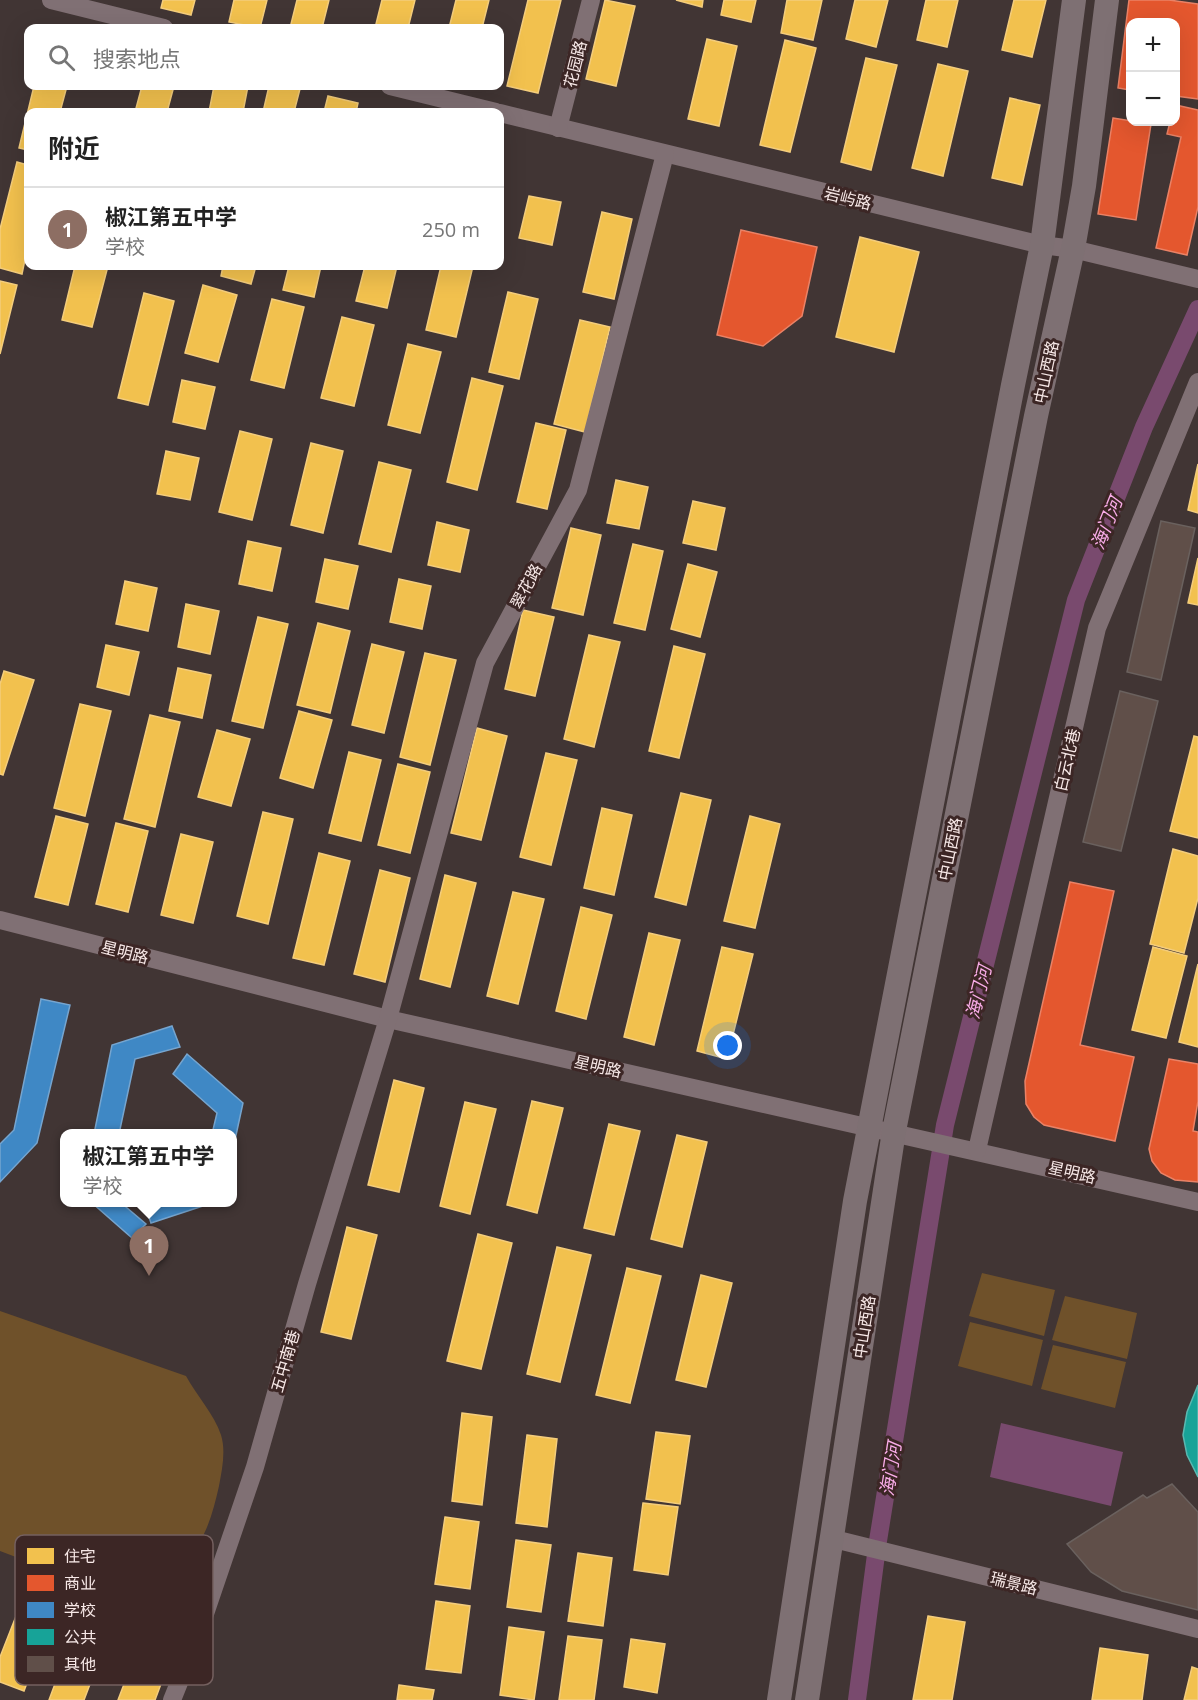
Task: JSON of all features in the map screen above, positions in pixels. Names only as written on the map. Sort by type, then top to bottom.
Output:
[{"type":"main road","name":"中山西路","points":[[779,1700],[869,1126],[1012,385],[1042,245],[1074,0]]},
{"type":"main road","name":"中山西路","points":[[807,1700],[841,1540],[901,1133],[1036,416],[1073,249],[1107,0]]},
{"type":"street","points":[[51,0],[148,24]]},
{"type":"street","name":"花园路","points":[[558,128],[591,0]]},
{"type":"street","name":"岩屿路","points":[[406,90],[478,108]]},
{"type":"street","name":"岩屿路","points":[[504,114],[1042,245],[1073,249],[1198,279]]},
{"type":"street","name":"翠花路","points":[[388,1019],[485,663],[578,490],[665,154]]},
{"type":"street","name":"白云北巷","points":[[977,1150],[1097,628],[1198,382]]},
{"type":"street","name":"星明路","points":[[0,920],[388,1019],[977,1150],[1198,1202]]},
{"type":"street","name":"五中南巷","points":[[213,1590],[255,1467],[306,1284],[388,1019]]},
{"type":"street","name":"瑞景路","points":[[841,1540],[1198,1629]]},
{"type":"street","name":"五中南巷","points":[[172,1700],[178,1685]]},
{"type":"shaded area","points":[[982,1273],[1055,1290],[1044,1336],[969,1316]]},
{"type":"shaded area","points":[[1065,1296],[1137,1313],[1127,1359],[1052,1340]]},
{"type":"shaded area","points":[[0,1311],[186,1376],[218,1427],[223,1447],[219,1486],[203,1535],[15,1535],[15,1557],[0,1551]]},
{"type":"shaded area","points":[[970,1322],[1043,1340],[1032,1386],[958,1366]]},
{"type":"shaded area","points":[[1053,1345],[1126,1362],[1115,1408],[1041,1389]]},
{"type":"shaded area","points":[[1001,1423],[1123,1452],[1111,1506],[990,1477]]},
{"type":"building: 住宅","points":[[163,0],[195,0],[191,15],[161,8]]},
{"type":"building: 住宅","points":[[234,0],[267,0],[261,24],[229,22]]},
{"type":"building: 住宅","points":[[297,0],[329,0],[323,24],[291,24]]},
{"type":"building: 住宅","points":[[382,0],[415,0],[409,24],[376,24]]},
{"type":"building: 住宅","points":[[456,0],[489,0],[483,24],[450,24]]},
{"type":"building: 住宅","points":[[528,0],[561,0],[538,93],[507,86]]},
{"type":"building: 住宅","points":[[605,0],[635,6],[616,86],[586,79]]},
{"type":"building: 住宅","points":[[676,0],[703,0],[702,7]]},
{"type":"building: 住宅","points":[[724,0],[756,0],[751,22],[721,15]]},
{"type":"building: 住宅","points":[[787,0],[822,0],[813,40],[781,33]]},
{"type":"building: 住宅","points":[[855,0],[888,0],[876,47],[846,39]]},
{"type":"building: 住宅","points":[[926,0],[958,0],[947,47],[917,40]]},
{"type":"building: 住宅","points":[[1014,0],[1046,0],[1032,57],[1002,50]]},
{"type":"building: 住宅","points":[[707,39],[737,46],[719,126],[688,119]]},
{"type":"building: 住宅","points":[[785,40],[816,48],[790,152],[760,145]]},
{"type":"building: 住宅","points":[[866,58],[897,65],[871,170],[841,162]]},
{"type":"building: 住宅","points":[[938,64],[968,71],[943,176],[912,168]]},
{"type":"building: 住宅","points":[[33,90],[66,90],[61,108],[29,108]]},
{"type":"building: 住宅","points":[[141,90],[173,90],[168,108],[136,108]]},
{"type":"building: 住宅","points":[[213,90],[247,90],[244,108],[210,108]]},
{"type":"building: 住宅","points":[[268,90],[300,90],[295,108],[264,108]]},
{"type":"building: 住宅","points":[[328,96],[358,103],[357,108],[325,108]]},
{"type":"building: 住宅","points":[[1010,98],[1040,105],[1022,185],[992,178]]},
{"type":"building: 住宅","points":[[24,127],[24,149],[19,148]]},
{"type":"building: 住宅","points":[[17,162],[24,164],[24,264],[22,274],[0,268],[0,229]]},
{"type":"building: 住宅","points":[[529,196],[561,202],[552,245],[519,238]]},
{"type":"building: 住宅","points":[[602,212],[632,219],[614,299],[583,292]]},
{"type":"building: 住宅","points":[[860,237],[919,252],[894,352],[836,337]]},
{"type":"building: 住宅","points":[[74,270],[107,270],[92,327],[62,320]]},
{"type":"building: 住宅","points":[[222,270],[255,270],[251,284],[221,276]]},
{"type":"building: 住宅","points":[[288,270],[320,270],[314,297],[283,290]]},
{"type":"building: 住宅","points":[[364,270],[396,270],[387,308],[356,301]]},
{"type":"building: 住宅","points":[[440,270],[472,270],[456,337],[426,330]]},
{"type":"building: 住宅","points":[[0,281],[17,285],[0,354]]},
{"type":"building: 住宅","points":[[203,285],[237,295],[218,362],[185,353]]},
{"type":"building: 住宅","points":[[508,292],[538,299],[519,379],[489,372]]},
{"type":"building: 住宅","points":[[144,293],[174,301],[148,405],[118,398]]},
{"type":"building: 住宅","points":[[272,299],[304,307],[284,388],[251,380]]},
{"type":"building: 住宅","points":[[342,317],[374,325],[354,406],[321,398]]},
{"type":"building: 住宅","points":[[580,320],[610,327],[585,432],[554,424]]},
{"type":"building: 住宅","points":[[408,344],[441,352],[420,433],[388,425]]},
{"type":"building: 住宅","points":[[472,378],[503,386],[477,490],[447,482]]},
{"type":"building: 住宅","points":[[182,380],[215,387],[205,429],[173,422]]},
{"type":"building: 住宅","points":[[536,423],[566,430],[547,509],[517,502]]},
{"type":"building: 住宅","points":[[240,431],[272,439],[252,520],[219,512]]},
{"type":"building: 住宅","points":[[311,443],[343,451],[323,533],[291,525]]},
{"type":"building: 住宅","points":[[166,451],[199,458],[190,500],[157,494]]},
{"type":"building: 住宅","points":[[379,462],[411,470],[391,552],[359,544]]},
{"type":"building: 住宅","points":[[1198,464],[1198,513],[1188,510]]},
{"type":"building: 住宅","points":[[616,480],[648,487],[639,529],[607,523]]},
{"type":"building: 住宅","points":[[693,501],[725,508],[716,550],[683,543]]},
{"type":"building: 住宅","points":[[437,522],[469,530],[460,572],[428,565]]},
{"type":"building: 住宅","points":[[571,528],[601,535],[583,615],[552,608]]},
{"type":"building: 住宅","points":[[248,541],[281,548],[272,591],[239,584]]},
{"type":"building: 住宅","points":[[633,544],[663,551],[645,630],[614,623]]},
{"type":"building: 住宅","points":[[1198,558],[1198,605],[1188,603]]},
{"type":"building: 住宅","points":[[325,559],[358,566],[348,609],[316,602]]},
{"type":"building: 住宅","points":[[688,564],[717,572],[700,637],[671,629]]},
{"type":"building: 住宅","points":[[399,579],[431,586],[422,629],[390,622]]},
{"type":"building: 住宅","points":[[125,581],[157,588],[148,631],[116,624]]},
{"type":"building: 住宅","points":[[186,604],[219,611],[210,654],[178,647]]},
{"type":"building: 住宅","points":[[523,610],[554,617],[535,696],[505,689]]},
{"type":"building: 住宅","points":[[258,617],[288,624],[263,728],[232,721]]},
{"type":"building: 住宅","points":[[318,623],[350,631],[330,713],[297,705]]},
{"type":"building: 住宅","points":[[589,635],[620,642],[594,747],[564,739]]},
{"type":"building: 住宅","points":[[372,644],[404,652],[384,733],[352,725]]},
{"type":"building: 住宅","points":[[106,645],[139,652],[129,695],[97,687]]},
{"type":"building: 住宅","points":[[674,646],[705,654],[679,758],[649,751]]},
{"type":"building: 住宅","points":[[425,653],[456,660],[430,765],[400,757]]},
{"type":"building: 住宅","points":[[178,668],[211,675],[202,718],[169,711]]},
{"type":"building: 住宅","points":[[4,671],[34,680],[3,775],[0,774],[0,684]]},
{"type":"building: 住宅","points":[[80,704],[111,711],[85,816],[54,808]]},
{"type":"building: 住宅","points":[[299,711],[332,720],[313,788],[280,778]]},
{"type":"building: 住宅","points":[[150,715],[180,722],[155,827],[124,819]]},
{"type":"building: 住宅","points":[[477,728],[507,736],[481,840],[451,833]]},
{"type":"building: 住宅","points":[[217,730],[250,739],[231,806],[198,797]]},
{"type":"building: 住宅","points":[[1194,736],[1198,737],[1198,838],[1170,831]]},
{"type":"building: 住宅","points":[[349,752],[381,760],[361,841],[329,833]]},
{"type":"building: 住宅","points":[[546,753],[577,760],[551,865],[520,857]]},
{"type":"building: 住宅","points":[[398,764],[430,772],[410,853],[378,845]]},
{"type":"building: 住宅","points":[[681,793],[711,800],[686,905],[655,897]]},
{"type":"building: 住宅","points":[[602,808],[632,815],[614,895],[584,888]]},
{"type":"building: 住宅","points":[[263,812],[293,819],[268,924],[237,916]]},
{"type":"building: 住宅","points":[[56,816],[88,824],[68,905],[35,897]]},
{"type":"building: 住宅","points":[[750,816],[780,824],[755,928],[724,921]]},
{"type":"building: 住宅","points":[[116,823],[148,831],[128,912],[96,904]]},
{"type":"building: 住宅","points":[[181,834],[213,842],[193,923],[161,915]]},
{"type":"building: 住宅","points":[[1173,849],[1198,856],[1198,898],[1184,953],[1150,944]]},
{"type":"building: 住宅","points":[[319,853],[350,861],[324,965],[293,958]]},
{"type":"building: 住宅","points":[[380,870],[410,878],[385,982],[354,974]]},
{"type":"building: 住宅","points":[[445,875],[476,883],[450,987],[420,979]]},
{"type":"building: 住宅","points":[[513,892],[544,899],[518,1004],[487,996]]},
{"type":"building: 住宅","points":[[581,907],[612,915],[586,1019],[556,1011]]},
{"type":"building: 住宅","points":[[649,933],[680,940],[654,1045],[624,1037]]},
{"type":"building: 住宅","points":[[722,947],[753,954],[727,1059],[697,1051]]},
{"type":"building: 住宅","points":[[1153,947],[1187,956],[1166,1038],[1132,1030]]},
{"type":"building: 住宅","points":[[1198,964],[1198,1047],[1179,1042]]},
{"type":"building: 住宅","points":[[394,1080],[424,1088],[399,1192],[368,1185]]},
{"type":"building: 住宅","points":[[532,1101],[563,1108],[537,1213],[507,1205]]},
{"type":"building: 住宅","points":[[465,1102],[496,1109],[470,1214],[440,1206]]},
{"type":"building: 住宅","points":[[609,1124],[640,1131],[614,1235],[584,1228]]},
{"type":"building: 住宅","points":[[677,1135],[707,1142],[682,1247],[651,1239]]},
{"type":"building: 住宅","points":[[347,1227],[377,1235],[351,1339],[321,1332]]},
{"type":"building: 住宅","points":[[478,1234],[512,1243],[481,1369],[447,1361]]},
{"type":"building: 住宅","points":[[557,1247],[591,1255],[560,1382],[527,1374]]},
{"type":"building: 住宅","points":[[627,1268],[661,1276],[630,1403],[596,1395]]},
{"type":"building: 住宅","points":[[701,1275],[732,1283],[706,1387],[676,1380]]},
{"type":"building: 住宅","points":[[462,1413],[492,1417],[482,1505],[452,1501]]},
{"type":"building: 住宅","points":[[656,1432],[690,1436],[680,1504],[646,1499]]},
{"type":"building: 住宅","points":[[527,1435],[557,1439],[547,1527],[516,1523]]},
{"type":"building: 住宅","points":[[643,1503],[678,1507],[668,1575],[634,1570]]},
{"type":"building: 住宅","points":[[445,1517],[479,1522],[470,1589],[435,1584]]},
{"type":"building: 住宅","points":[[516,1540],[551,1545],[541,1612],[507,1607]]},
{"type":"building: 住宅","points":[[578,1553],[612,1558],[603,1626],[568,1621]]},
{"type":"building: 住宅","points":[[436,1601],[470,1606],[461,1673],[426,1669]]},
{"type":"building: 住宅","points":[[928,1616],[965,1622],[952,1700],[913,1700]]},
{"type":"building: 住宅","points":[[15,1619],[15,1685],[26,1685],[24,1691],[0,1682],[0,1657]]},
{"type":"building: 住宅","points":[[509,1627],[544,1632],[534,1700],[500,1695]]},
{"type":"building: 住宅","points":[[568,1636],[602,1640],[594,1700],[559,1700]]},
{"type":"building: 住宅","points":[[631,1639],[665,1644],[657,1693],[624,1687]]},
{"type":"building: 住宅","points":[[1100,1648],[1148,1655],[1142,1700],[1092,1700]]},
{"type":"building: 住宅","points":[[1192,1667],[1198,1669],[1198,1700],[1184,1700]]},
{"type":"building: 住宅","points":[[55,1685],[90,1685],[84,1700],[49,1700]]},
{"type":"building: 住宅","points":[[124,1685],[161,1685],[155,1700],[118,1700]]},
{"type":"building: 住宅","points":[[399,1685],[434,1690],[432,1700],[397,1700]]},
{"type":"building: 商业","points":[[1129,0],[1169,0],[1198,4],[1198,99],[1180,97],[1180,18],[1127,18]]},
{"type":"building: 商业","points":[[1126,24],[1126,89],[1118,88]]},
{"type":"building: 商业","points":[[1180,106],[1198,110],[1198,207],[1187,255],[1156,248],[1181,137],[1167,134],[1169,126],[1180,126]]},
{"type":"building: 商业","points":[[1113,118],[1126,120],[1126,126],[1151,126],[1136,220],[1098,214]]},
{"type":"building: 商业","points":[[741,230],[817,247],[802,316],[763,346],[717,335]]},
{"type":"building: 商业","points":[[1070,882],[1114,891],[1080,1045],[1134,1057],[1115,1141],[1044,1125],[1034,1117],[1026,1104],[1025,1081]]},
{"type":"building: 商业","points":[[1169,1059],[1198,1064],[1198,1101],[1193,1131],[1198,1132],[1198,1182],[1175,1180],[1161,1173],[1152,1161],[1149,1149]]},
{"type":"building: 学校","points":[[41,999],[70,1005],[37,1143],[0,1182],[0,1144],[14,1130]]},
{"type":"building: 学校","points":[[172,1026],[180,1047],[135,1059],[120,1129],[95,1129],[112,1045]]},
{"type":"building: 学校","points":[[187,1054],[243,1103],[237,1131],[213,1129],[217,1113],[173,1074]]},
{"type":"building: 学校","points":[[97,1207],[126,1207],[146,1224],[132,1238]]},
{"type":"building: 学校","points":[[146,1207],[200,1207],[151,1223]]},
{"type":"building: 公共","points":[[1198,1385],[1198,1477],[1187,1455],[1183,1435],[1187,1412]]},
{"type":"building: 其他","points":[[1161,521],[1195,528],[1161,680],[1127,672]]},
{"type":"building: 其他","points":[[1120,691],[1158,701],[1121,851],[1083,842]]},
{"type":"building: 其他","points":[[1172,1484],[1198,1512],[1198,1610],[1122,1591],[1091,1572],[1067,1544],[1143,1495],[1147,1498]]},
{"type":"waterway","name":"海门河","points":[[857,1700],[877,1547],[945,1125],[1076,600],[1144,427],[1198,309]]},
{"type":"place","name":"椒江第五中学","points":[[149,1276]]}]
